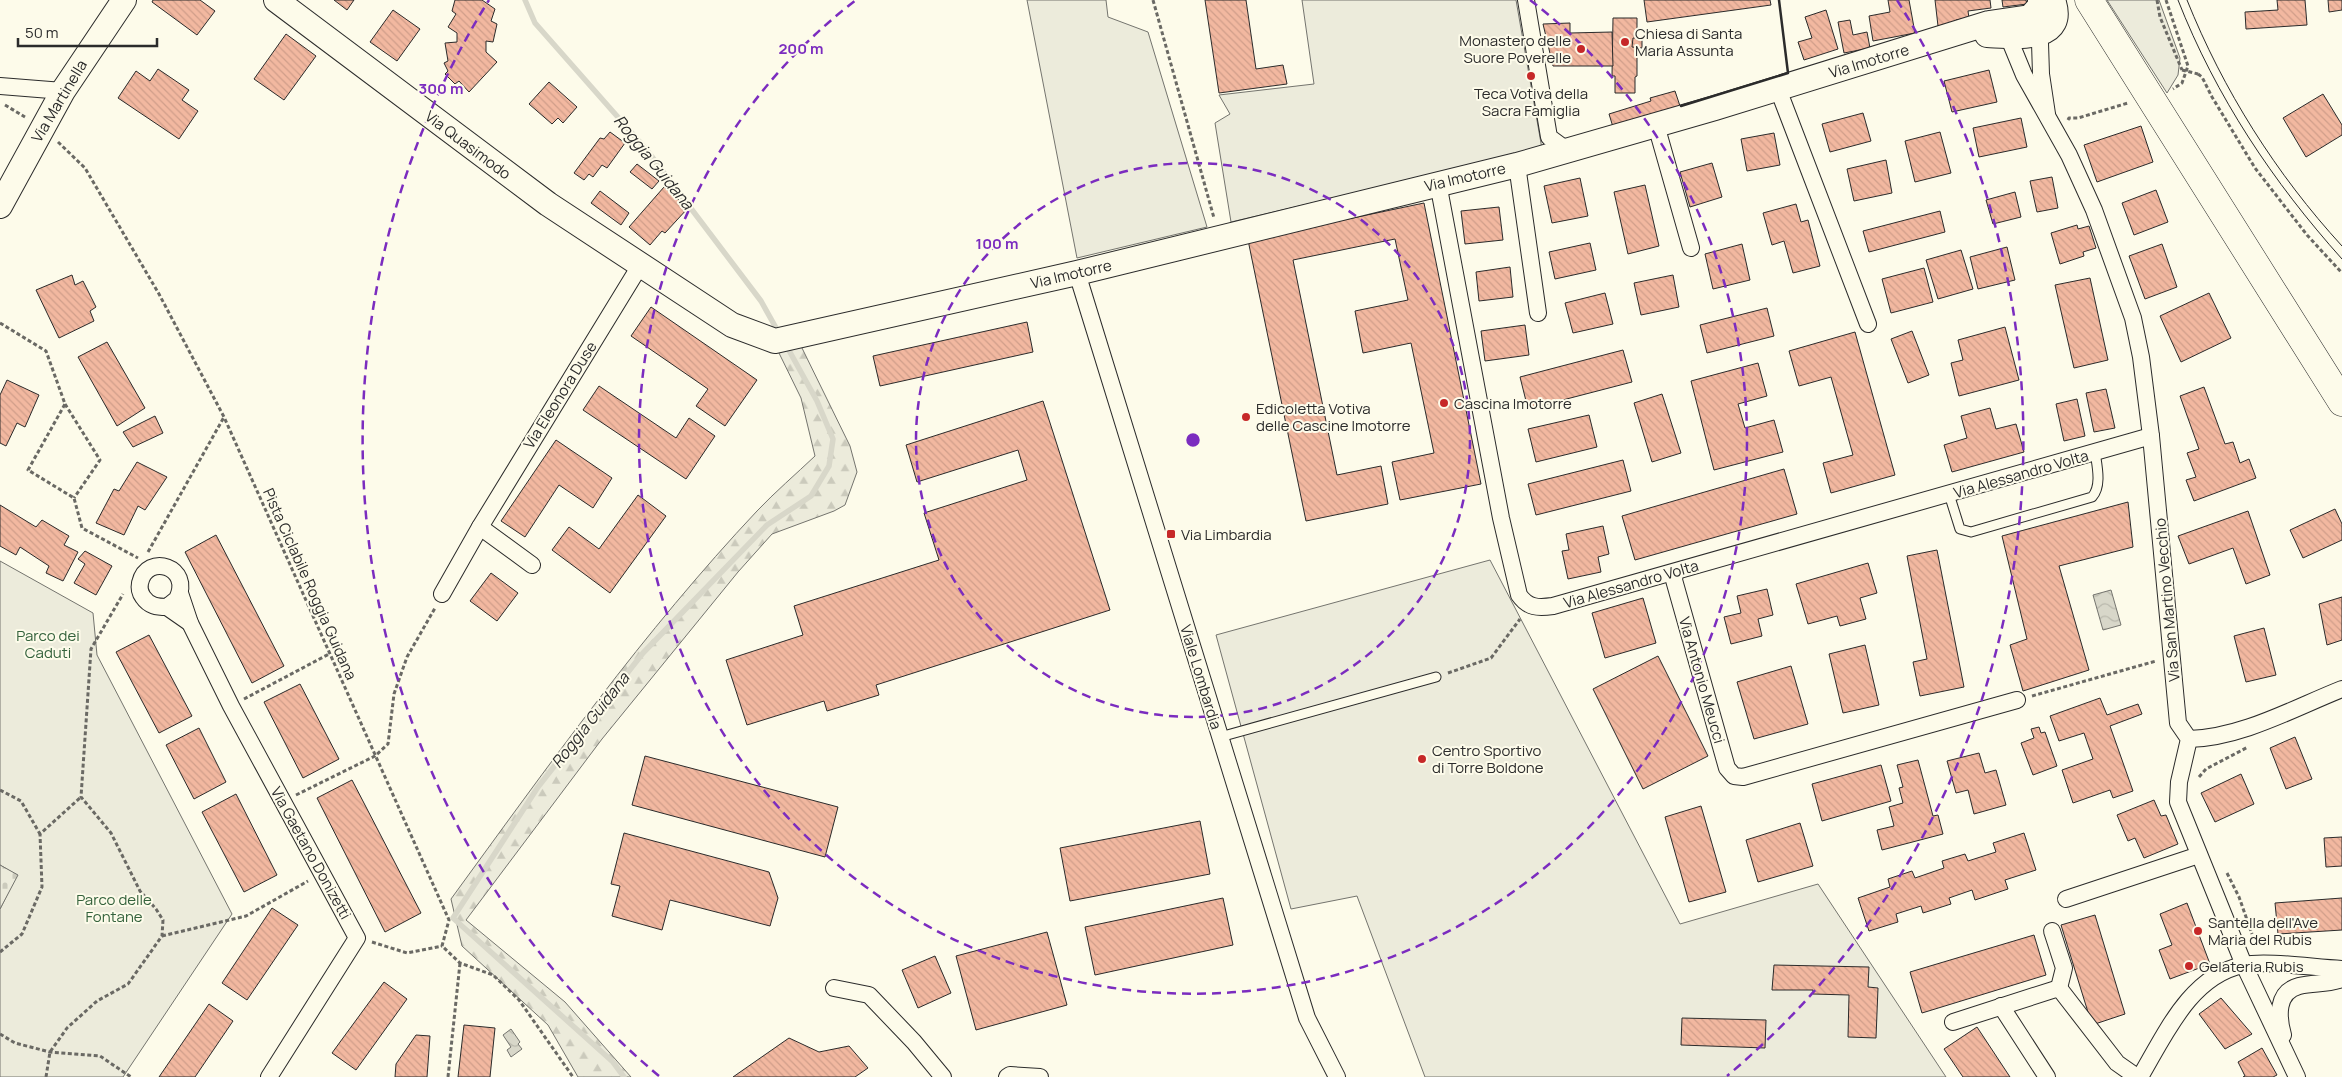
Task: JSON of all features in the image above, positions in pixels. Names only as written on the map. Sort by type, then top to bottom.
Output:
[{"type":"highway","points":[[2089,0],[2342,402]]},
{"type":"street","name":"Via Martinella","points":[[0,206],[62,91],[124,0]]},
{"type":"street","name":"Via Quasimodo","points":[[276,0],[540,198],[641,264]]},
{"type":"street","points":[[1526,0],[1549,137],[1568,151]]},
{"type":"street","points":[[2010,28],[2030,17],[2040,6],[2040,0]]},
{"type":"street","points":[[2010,28],[2036,34],[2046,32],[2054,22],[2055,7],[2053,0]]},
{"type":"street","name":"Via Imotorre","points":[[641,264],[732,325],[775,341],[1077,273],[1517,165],[1656,126],[1960,34],[2010,28]]},
{"type":"street","name":"Via San Martino Vecchio","points":[[2010,28],[2024,75],[2056,130],[2094,210],[2133,318],[2141,357],[2152,436],[2178,723],[2189,739]]},
{"type":"street","name":"Via San Martino Vecchio","points":[[2036,34],[2040,43],[2041,74],[2047,114]]},
{"type":"street","points":[[0,86],[62,91]]},
{"type":"street","points":[[1778,88],[1868,324]]},
{"type":"street","points":[[1656,126],[1691,248]]},
{"type":"street","name":"Via Imotorre","points":[[1517,165],[1538,314]]},
{"type":"street","points":[[1438,183],[1501,518],[1519,595],[1529,605]]},
{"type":"street","name":"Via Eleonora Duse","points":[[442,594],[480,527],[641,264]]},
{"type":"street","name":"Viale Lombardia","points":[[1077,273],[1307,1018],[1337,1077]]},
{"type":"street","name":"Via Alessandro Volta","points":[[1529,605],[1537,608],[1553,606],[2152,436]]},
{"type":"street","points":[[480,527],[532,565]]},
{"type":"street","name":"Via Gaetano Donizetti","points":[[190,623],[167,607],[157,607],[148,604],[142,596],[139,587],[142,577],[148,570],[156,566],[164,566],[172,569],[178,576],[181,584],[180,593],[190,623],[231,706],[357,938],[269,1077]]},
{"type":"street","name":"Via Antonio Meucci","points":[[1675,572],[1674,580],[1727,768],[1734,776],[1743,777],[2017,700]]},
{"type":"street","points":[[167,607],[178,599],[180,593]]},
{"type":"street","points":[[2297,1077],[2244,965],[2199,855],[2178,802],[2179,782],[2189,739],[2211,738],[2234,732],[2342,688]]},
{"type":"street","points":[[2066,899],[2199,855]]},
{"type":"street","points":[[2052,931],[2064,968],[2059,988]]},
{"type":"street","points":[[2059,988],[2117,1063],[2138,1077],[2167,1030],[2190,998],[2205,984],[2223,972],[2244,965],[2342,969]]},
{"type":"street","points":[[2289,1062],[2280,1023],[2279,1009],[2284,995],[2298,986],[2329,983],[2342,978]]},
{"type":"street","points":[[834,988],[869,995],[914,1042],[943,1077]]},
{"type":"street","points":[[1953,1022],[2059,988]]},
{"type":"street","points":[[2001,1006],[2047,1077]]},
{"type":"street","points":[[1007,1077],[1040,1077]]},
{"type":"lane","points":[[1949,494],[1960,529],[1971,532],[2083,500],[2095,494],[2098,473],[2095,452]]},
{"type":"lane","points":[[1220,737],[1436,677]]},
{"type":"path","points":[[1153,0],[1220,238]]},
{"type":"path","points":[[2157,0],[2160,17],[2182,70],[2198,74],[2202,77],[2255,168],[2307,235],[2342,273]]},
{"type":"path","points":[[2166,0],[2188,66],[2182,83],[2172,89]]},
{"type":"path","name":"Pista Ciclabile Roggia Guidana","points":[[0,103],[41,127],[85,168],[159,294],[224,417],[449,920],[442,946]]},
{"type":"path","points":[[2056,130],[2066,126],[2069,118],[2078,118],[2129,103]]},
{"type":"path","points":[[0,323],[46,351],[65,404],[100,460],[74,498]]},
{"type":"path","points":[[65,404],[28,470],[74,498],[82,528],[143,560],[224,417]]},
{"type":"path","points":[[46,1077],[50,1052],[67,1028],[97,1001],[128,984],[162,936],[163,920],[156,908],[140,891],[111,833],[81,798],[91,649],[124,594]]},
{"type":"path","points":[[283,802],[374,756],[388,744],[394,694],[407,657],[442,594]]},
{"type":"path","points":[[1436,677],[1491,658],[1529,605]]},
{"type":"path","points":[[231,706],[329,654]]},
{"type":"path","points":[[2017,700],[2172,657]]},
{"type":"path","points":[[0,790],[21,800],[40,834],[42,887],[22,934],[0,952]]},
{"type":"path","points":[[40,834],[81,798]]},
{"type":"path","points":[[162,936],[246,916],[322,873]]},
{"type":"path","points":[[357,938],[407,953],[442,946],[460,963],[493,975],[519,1000],[573,1077]]},
{"type":"path","points":[[448,1077],[460,963]]},
{"type":"path","points":[[0,1034],[15,1043],[50,1052],[100,1056],[130,1077]]},
{"type":"green space","points":[[1027,0],[1106,0],[1108,17],[1148,32],[1207,227],[1077,258]]},
{"type":"green space","points":[[1302,0],[1516,0],[1542,149],[1231,222],[1215,123],[1230,114],[1219,95],[1314,84]]},
{"type":"green space","points":[[2107,0],[2159,0],[2180,58],[2178,75],[2167,93]]},
{"type":"green space","points":[[801,346],[850,446],[857,472],[845,505],[834,511],[772,534],[738,572],[602,739],[466,920],[565,1002],[631,1077],[578,1077],[548,1025],[462,946],[451,899],[636,651],[715,557],[757,511],[815,456],[801,398],[778,351]]},
{"type":"green space","name":"Centro Sportivo di Torre Boldone","points":[[1490,560],[1680,924],[1818,884],[1946,1077],[1425,1077],[1357,896],[1291,909],[1216,635]]},
{"type":"green space","name":"Parco delle Fontane","points":[[0,561],[93,613],[97,655],[232,914],[123,1077],[0,1077],[0,909],[17,875],[0,865]]},
{"type":"green space","points":[[0,865],[18,875],[0,909]]},
{"type":"water","points":[[2111,590],[2121,625],[2103,630],[2093,595]]},
{"type":"water","points":[[511,1029],[520,1042],[518,1044],[522,1049],[511,1057],[507,1050],[511,1047],[503,1035]]},
{"type":"building","points":[[153,0],[200,0],[215,11],[197,35],[152,2]]},
{"type":"building","points":[[334,0],[354,0],[347,10]]},
{"type":"building","points":[[455,0],[482,0],[495,9],[491,21],[497,24],[493,42],[486,41],[486,52],[497,62],[469,92],[459,81],[455,84],[445,74],[448,71],[444,63],[448,61],[445,43],[457,42],[457,33],[448,27],[456,14],[452,11]]},
{"type":"building","points":[[1205,0],[1246,0],[1256,69],[1283,65],[1287,84],[1219,93]]},
{"type":"building","points":[[1644,0],[1770,0],[1771,5],[1647,22]]},
{"type":"building","points":[[1888,0],[1909,0],[1915,33],[1873,41],[1869,16],[1890,12]]},
{"type":"building","points":[[1935,0],[1990,0],[1991,8],[1968,11],[1969,18],[1956,20],[1955,24],[1938,26]]},
{"type":"building","points":[[2002,0],[2026,0],[2027,4],[2003,7]]},
{"type":"building","points":[[2277,0],[2305,0],[2307,25],[2246,29],[2245,12],[2278,10]]},
{"type":"building","points":[[2328,0],[2342,0],[2342,10],[2329,12]]},
{"type":"building","points":[[393,10],[420,29],[397,61],[370,42]]},
{"type":"building","points":[[1826,10],[1838,49],[1804,60],[1798,42],[1812,38],[1805,17]]},
{"type":"building","name":"Chiesa di Santa Maria Assunta","points":[[1613,18],[1637,18],[1637,76],[1635,77],[1635,93],[1615,93],[1615,76],[1612,76]]},
{"type":"building","points":[[1850,20],[1853,35],[1867,32],[1870,48],[1844,53],[1838,22]]},
{"type":"building","name":"Monastero delle Suore Poverelle","points":[[1570,23],[1570,33],[1612,32],[1613,66],[1553,66],[1543,24]]},
{"type":"building","points":[[286,34],[316,56],[284,100],[254,79]]},
{"type":"building","points":[[1633,38],[1642,38],[1642,48],[1632,47]]},
{"type":"building","points":[[158,69],[189,90],[182,100],[198,111],[179,139],[118,98],[136,71],[150,81]]},
{"type":"building","points":[[1989,70],[1997,102],[1952,112],[1944,81]]},
{"type":"building","points":[[549,82],[577,107],[563,123],[558,118],[552,124],[529,104]]},
{"type":"building","points":[[1675,91],[1680,106],[1613,127],[1609,114],[1651,101],[1650,98]]},
{"type":"building","points":[[2323,94],[2342,125],[2342,135],[2306,157],[2283,118]]},
{"type":"building","points":[[1863,113],[1871,141],[1830,152],[1822,124]]},
{"type":"building","points":[[2021,118],[2027,147],[1979,157],[1973,128]]},
{"type":"building","points":[[2141,126],[2153,162],[2097,182],[2084,145]]},
{"type":"building","points":[[610,132],[625,143],[607,168],[602,165],[593,177],[589,174],[584,180],[574,173],[600,138],[604,139]]},
{"type":"building","points":[[1940,132],[1951,173],[1915,182],[1905,141]]},
{"type":"building","points":[[1774,133],[1780,165],[1747,171],[1741,139]]},
{"type":"building","points":[[1886,160],[1892,193],[1854,201],[1847,169]]},
{"type":"building","points":[[1712,163],[1722,197],[1690,207],[1680,172]]},
{"type":"building","points":[[637,164],[659,181],[652,189],[630,172]]},
{"type":"building","points":[[2052,177],[2058,208],[2037,212],[2030,181]]},
{"type":"building","points":[[1580,178],[1588,216],[1552,223],[1544,186]]},
{"type":"building","points":[[1645,185],[1659,246],[1628,254],[1614,192]]},
{"type":"building","points":[[664,187],[688,208],[665,233],[662,231],[650,245],[629,227]]},
{"type":"building","points":[[2156,190],[2168,222],[2134,235],[2122,203]]},
{"type":"building","points":[[600,191],[629,213],[621,225],[591,203]]},
{"type":"building","points":[[2015,192],[2021,217],[1993,224],[1986,200]]},
{"type":"building","name":"Cascina Imotorre","points":[[1424,203],[1481,484],[1400,500],[1392,462],[1434,453],[1411,343],[1363,353],[1355,311],[1408,300],[1395,239],[1293,260],[1337,475],[1381,466],[1388,504],[1306,521],[1248,240]]},
{"type":"building","points":[[1796,204],[1801,222],[1808,220],[1820,266],[1793,273],[1784,241],[1772,245],[1763,213]]},
{"type":"building","points":[[1499,207],[1503,240],[1465,244],[1461,211]]},
{"type":"building","points":[[1940,211],[1945,232],[1869,252],[1863,231]]},
{"type":"building","points":[[2077,225],[2078,229],[2089,226],[2096,248],[2083,252],[2084,256],[2060,264],[2051,233]]},
{"type":"building","points":[[1590,243],[1596,270],[1555,279],[1549,252]]},
{"type":"building","points":[[1742,244],[1750,280],[1713,289],[1705,254]]},
{"type":"building","points":[[2162,244],[2177,287],[2145,299],[2129,256]]},
{"type":"building","points":[[2007,247],[2015,280],[1978,289],[1970,257]]},
{"type":"building","points":[[1961,250],[1973,289],[1938,299],[1926,260]]},
{"type":"building","points":[[1510,267],[1513,297],[1479,301],[1476,272]]},
{"type":"building","points":[[1924,268],[1933,302],[1891,313],[1882,279]]},
{"type":"building","points":[[72,275],[75,285],[83,281],[96,307],[90,311],[94,321],[59,338],[36,290]]},
{"type":"building","points":[[1673,275],[1679,307],[1641,315],[1634,283]]},
{"type":"building","points":[[2090,278],[2108,360],[2074,368],[2055,285]]},
{"type":"building","points":[[1605,293],[1613,324],[1573,333],[1565,303]]},
{"type":"building","points":[[2209,293],[2231,338],[2181,362],[2160,316]]},
{"type":"building","points":[[651,307],[757,380],[725,426],[696,406],[708,389],[631,336]]},
{"type":"building","points":[[1767,308],[1774,336],[1707,353],[1700,325]]},
{"type":"building","points":[[1027,322],[1033,352],[880,386],[873,356]]},
{"type":"building","points":[[1525,325],[1529,355],[1485,361],[1481,331]]},
{"type":"building","points":[[2005,327],[2019,380],[1959,396],[1951,363],[1963,360],[1958,340]]},
{"type":"building","points":[[1912,331],[1929,375],[1908,383],[1891,339]]},
{"type":"building","points":[[1855,332],[1895,475],[1831,493],[1823,463],[1853,455],[1831,377],[1799,386],[1789,351]]},
{"type":"building","points":[[107,342],[145,408],[117,426],[78,357]]},
{"type":"building","points":[[1623,350],[1632,382],[1528,409],[1520,377]]},
{"type":"building","points":[[1758,363],[1767,396],[1738,404],[1745,428],[1774,420],[1783,452],[1714,470],[1691,381]]},
{"type":"building","points":[[7,380],[39,395],[25,427],[17,423],[6,446],[0,443],[0,395]]},
{"type":"building","points":[[599,386],[676,438],[689,418],[715,436],[686,479],[583,410]]},
{"type":"building","points":[[2204,387],[2225,444],[2233,442],[2240,463],[2249,459],[2256,478],[2194,501],[2186,480],[2196,477],[2187,453],[2199,449],[2180,396]]},
{"type":"building","points":[[2106,389],[2115,428],[2094,432],[2086,393]]},
{"type":"building","points":[[1662,394],[1681,453],[1652,462],[1634,403]]},
{"type":"building","points":[[2077,399],[2085,436],[2064,441],[2056,404]]},
{"type":"building","points":[[1043,401],[1110,610],[876,685],[879,695],[827,711],[824,701],[747,725],[726,660],[803,635],[794,606],[939,560],[924,513],[1027,480],[1018,450],[917,482],[906,445]]},
{"type":"building","points":[[1990,408],[1996,429],[2016,424],[2024,452],[1952,472],[1944,445],[1967,438],[1961,416]]},
{"type":"building","points":[[1589,415],[1597,447],[1536,462],[1528,429]]},
{"type":"building","points":[[155,416],[163,433],[133,447],[123,432]]},
{"type":"building","points":[[556,440],[612,478],[593,508],[559,485],[525,537],[501,521]]},
{"type":"building","points":[[1623,460],[1631,491],[1536,515],[1528,484]]},
{"type":"building","points":[[137,462],[167,477],[145,510],[138,506],[124,535],[96,523],[114,489],[119,491]]},
{"type":"building","points":[[1784,469],[1797,514],[1635,560],[1622,516]]},
{"type":"building","points":[[638,495],[666,516],[610,593],[552,550],[569,527],[599,549]]},
{"type":"building","points":[[2128,502],[2133,547],[2059,566],[2089,670],[2023,691],[2010,645],[2027,639],[2002,536]]},
{"type":"building","points":[[0,505],[36,527],[42,520],[69,536],[64,545],[78,552],[63,581],[46,573],[49,566],[20,547],[16,555],[0,546]]},
{"type":"building","points":[[2335,509],[2342,524],[2342,540],[2303,558],[2290,530]]},
{"type":"building","points":[[2248,511],[2270,575],[2246,584],[2233,548],[2189,564],[2178,536]]},
{"type":"building","points":[[1603,526],[1609,554],[1598,557],[1601,572],[1568,579],[1562,551],[1569,550],[1566,534]]},
{"type":"building","points":[[216,535],[284,666],[252,683],[185,552]]},
{"type":"building","points":[[1937,550],[1964,687],[1920,696],[1913,662],[1927,659],[1907,556]]},
{"type":"building","points":[[85,551],[112,566],[96,595],[74,583],[85,564],[78,559]]},
{"type":"building","points":[[1868,563],[1877,593],[1860,598],[1866,619],[1840,626],[1837,616],[1808,624],[1796,584]]},
{"type":"building","points":[[491,573],[518,593],[497,621],[470,601]]},
{"type":"building","points":[[1767,589],[1773,615],[1758,619],[1762,636],[1731,644],[1724,617],[1741,613],[1737,596]]},
{"type":"building","points":[[2342,597],[2342,640],[2327,645],[2319,604]]},
{"type":"building","points":[[1643,598],[1656,643],[1605,658],[1592,613]]},
{"type":"building","points":[[2264,628],[2276,675],[2246,682],[2234,636]]},
{"type":"building","points":[[149,635],[192,716],[159,733],[116,652]]},
{"type":"building","points":[[1865,645],[1879,705],[1843,713],[1829,654]]},
{"type":"building","points":[[1658,656],[1708,756],[1643,789],[1593,689]]},
{"type":"building","points":[[1791,666],[1808,724],[1754,739],[1737,682]]},
{"type":"building","points":[[300,684],[339,759],[303,778],[264,702]]},
{"type":"building","points":[[2100,698],[2107,715],[2138,704],[2142,714],[2110,726],[2133,791],[2113,798],[2110,790],[2073,803],[2062,770],[2093,759],[2084,733],[2059,741],[2050,716]]},
{"type":"building","points":[[2039,727],[2041,733],[2045,732],[2057,766],[2033,775],[2021,743],[2034,738],[2031,729]]},
{"type":"building","points":[[199,728],[226,782],[194,799],[166,745]]},
{"type":"building","points":[[2295,737],[2312,779],[2286,789],[2270,748]]},
{"type":"building","points":[[1979,753],[1985,773],[1996,770],[2006,805],[1974,814],[1968,790],[1956,793],[1947,761]]},
{"type":"building","points":[[645,756],[838,807],[825,857],[632,805]]},
{"type":"building","points":[[1918,760],[1933,816],[1938,815],[1943,834],[1882,850],[1877,830],[1894,826],[1889,807],[1903,803],[1899,788],[1903,787],[1897,765]]},
{"type":"building","points":[[1881,765],[1891,801],[1822,821],[1812,784]]},
{"type":"building","points":[[2241,774],[2254,804],[2215,822],[2201,793]]},
{"type":"building","points":[[352,780],[421,913],[385,932],[317,798]]},
{"type":"building","points":[[236,794],[277,875],[244,892],[202,812]]},
{"type":"building","points":[[2154,800],[2161,816],[2166,815],[2178,844],[2144,858],[2135,838],[2128,841],[2117,815]]},
{"type":"building","points":[[1701,806],[1726,892],[1689,902],[1665,817]]},
{"type":"building","points":[[1200,821],[1210,874],[1070,901],[1060,848]]},
{"type":"building","points":[[1800,823],[1813,866],[1758,882],[1746,840]]},
{"type":"building","points":[[624,833],[769,872],[778,898],[770,926],[670,900],[662,930],[612,916],[620,886],[611,884]]},
{"type":"building","points":[[2024,833],[2036,870],[2005,880],[2008,889],[1975,900],[1972,890],[1949,898],[1951,904],[1923,913],[1921,906],[1896,914],[1898,922],[1869,931],[1858,898],[1890,887],[1888,879],[1912,871],[1915,878],[1944,868],[1942,861],[1965,854],[1968,861],[1996,852],[1993,843]]},
{"type":"building","points":[[2342,837],[2342,866],[2326,867],[2324,838]]},
{"type":"building","points":[[1223,898],[1233,945],[1095,975],[1085,927]]},
{"type":"building","points":[[2342,898],[2342,930],[2278,934],[2275,903]]},
{"type":"building","points":[[2187,903],[2210,964],[2170,979],[2159,950],[2172,945],[2160,914]]},
{"type":"building","points":[[272,908],[298,925],[247,1000],[222,983]]},
{"type":"building","points":[[2095,915],[2125,1014],[2092,1025],[2061,925]]},
{"type":"building","points":[[1047,932],[1067,1005],[976,1030],[956,956]]},
{"type":"building","points":[[2034,935],[2046,975],[1922,1013],[1910,972]]},
{"type":"building","points":[[935,956],[951,993],[918,1008],[902,970]]},
{"type":"building","points":[[1774,965],[1869,967],[1868,987],[1878,988],[1876,1038],[1848,1037],[1849,995],[1813,994],[1813,990],[1772,990]]},
{"type":"building","points":[[384,982],[407,999],[356,1070],[332,1053]]},
{"type":"building","points":[[2221,998],[2252,1034],[2225,1049],[2199,1014]]},
{"type":"building","points":[[209,1004],[233,1021],[195,1077],[159,1077]]},
{"type":"building","points":[[1682,1018],[1766,1020],[1765,1048],[1681,1045]]},
{"type":"building","points":[[464,1025],[495,1028],[490,1077],[458,1077]]},
{"type":"building","points":[[1977,1027],[2010,1077],[1963,1077],[1944,1049]]},
{"type":"building","points":[[416,1035],[430,1036],[427,1077],[395,1077],[396,1064]]},
{"type":"building","points":[[789,1038],[819,1052],[849,1046],[868,1068],[855,1077],[733,1077]]},
{"type":"building","points":[[2262,1048],[2277,1075],[2273,1077],[2243,1077],[2245,1076],[2238,1062]]},
{"type":"waterway","name":"Roggia Guidana","points":[[525,0],[535,23],[646,149],[761,301],[780,335]]},
{"type":"waterway","name":"Roggia Guidana","points":[[624,1077],[613,1062],[453,918],[538,787],[643,653],[767,525],[811,496],[829,466],[833,439],[817,401],[786,345]]},
{"type":"tram line","points":[[2178,0],[2210,71],[2248,137],[2293,200],[2342,259]]},
{"type":"tram line","points":[[2187,0],[2217,66],[2253,130],[2295,190],[2342,246]]},
{"type":"wall","points":[[1681,106],[1788,73],[1779,0]]},
{"type":"place","name":"Chiesa di Santa Maria Assunta","points":[[1625,42]]},
{"type":"place","name":"Monastero delle Suore Poverelle","points":[[1581,49]]},
{"type":"place","name":"Teca Votiva della Sacra Famiglia","points":[[1531,76]]},
{"type":"place","name":"Cascina Imotorre","points":[[1444,403]]},
{"type":"place","name":"Edicoletta Votiva delle Cascine Imotorre","points":[[1246,417]]},
{"type":"place","name":"Via Limbardia","points":[[1171,534]]},
{"type":"place","name":"Centro Sportivo di Torre Boldone","points":[[1422,759]]},
{"type":"place","name":"Santella dell'Ave Maria del Rubis","points":[[2198,931]]},
{"type":"place","name":"Gelateria Rubis","points":[[2189,966]]},
{"type":"park label","name":"Parco dei Caduti","points":[[48,644]]}]
